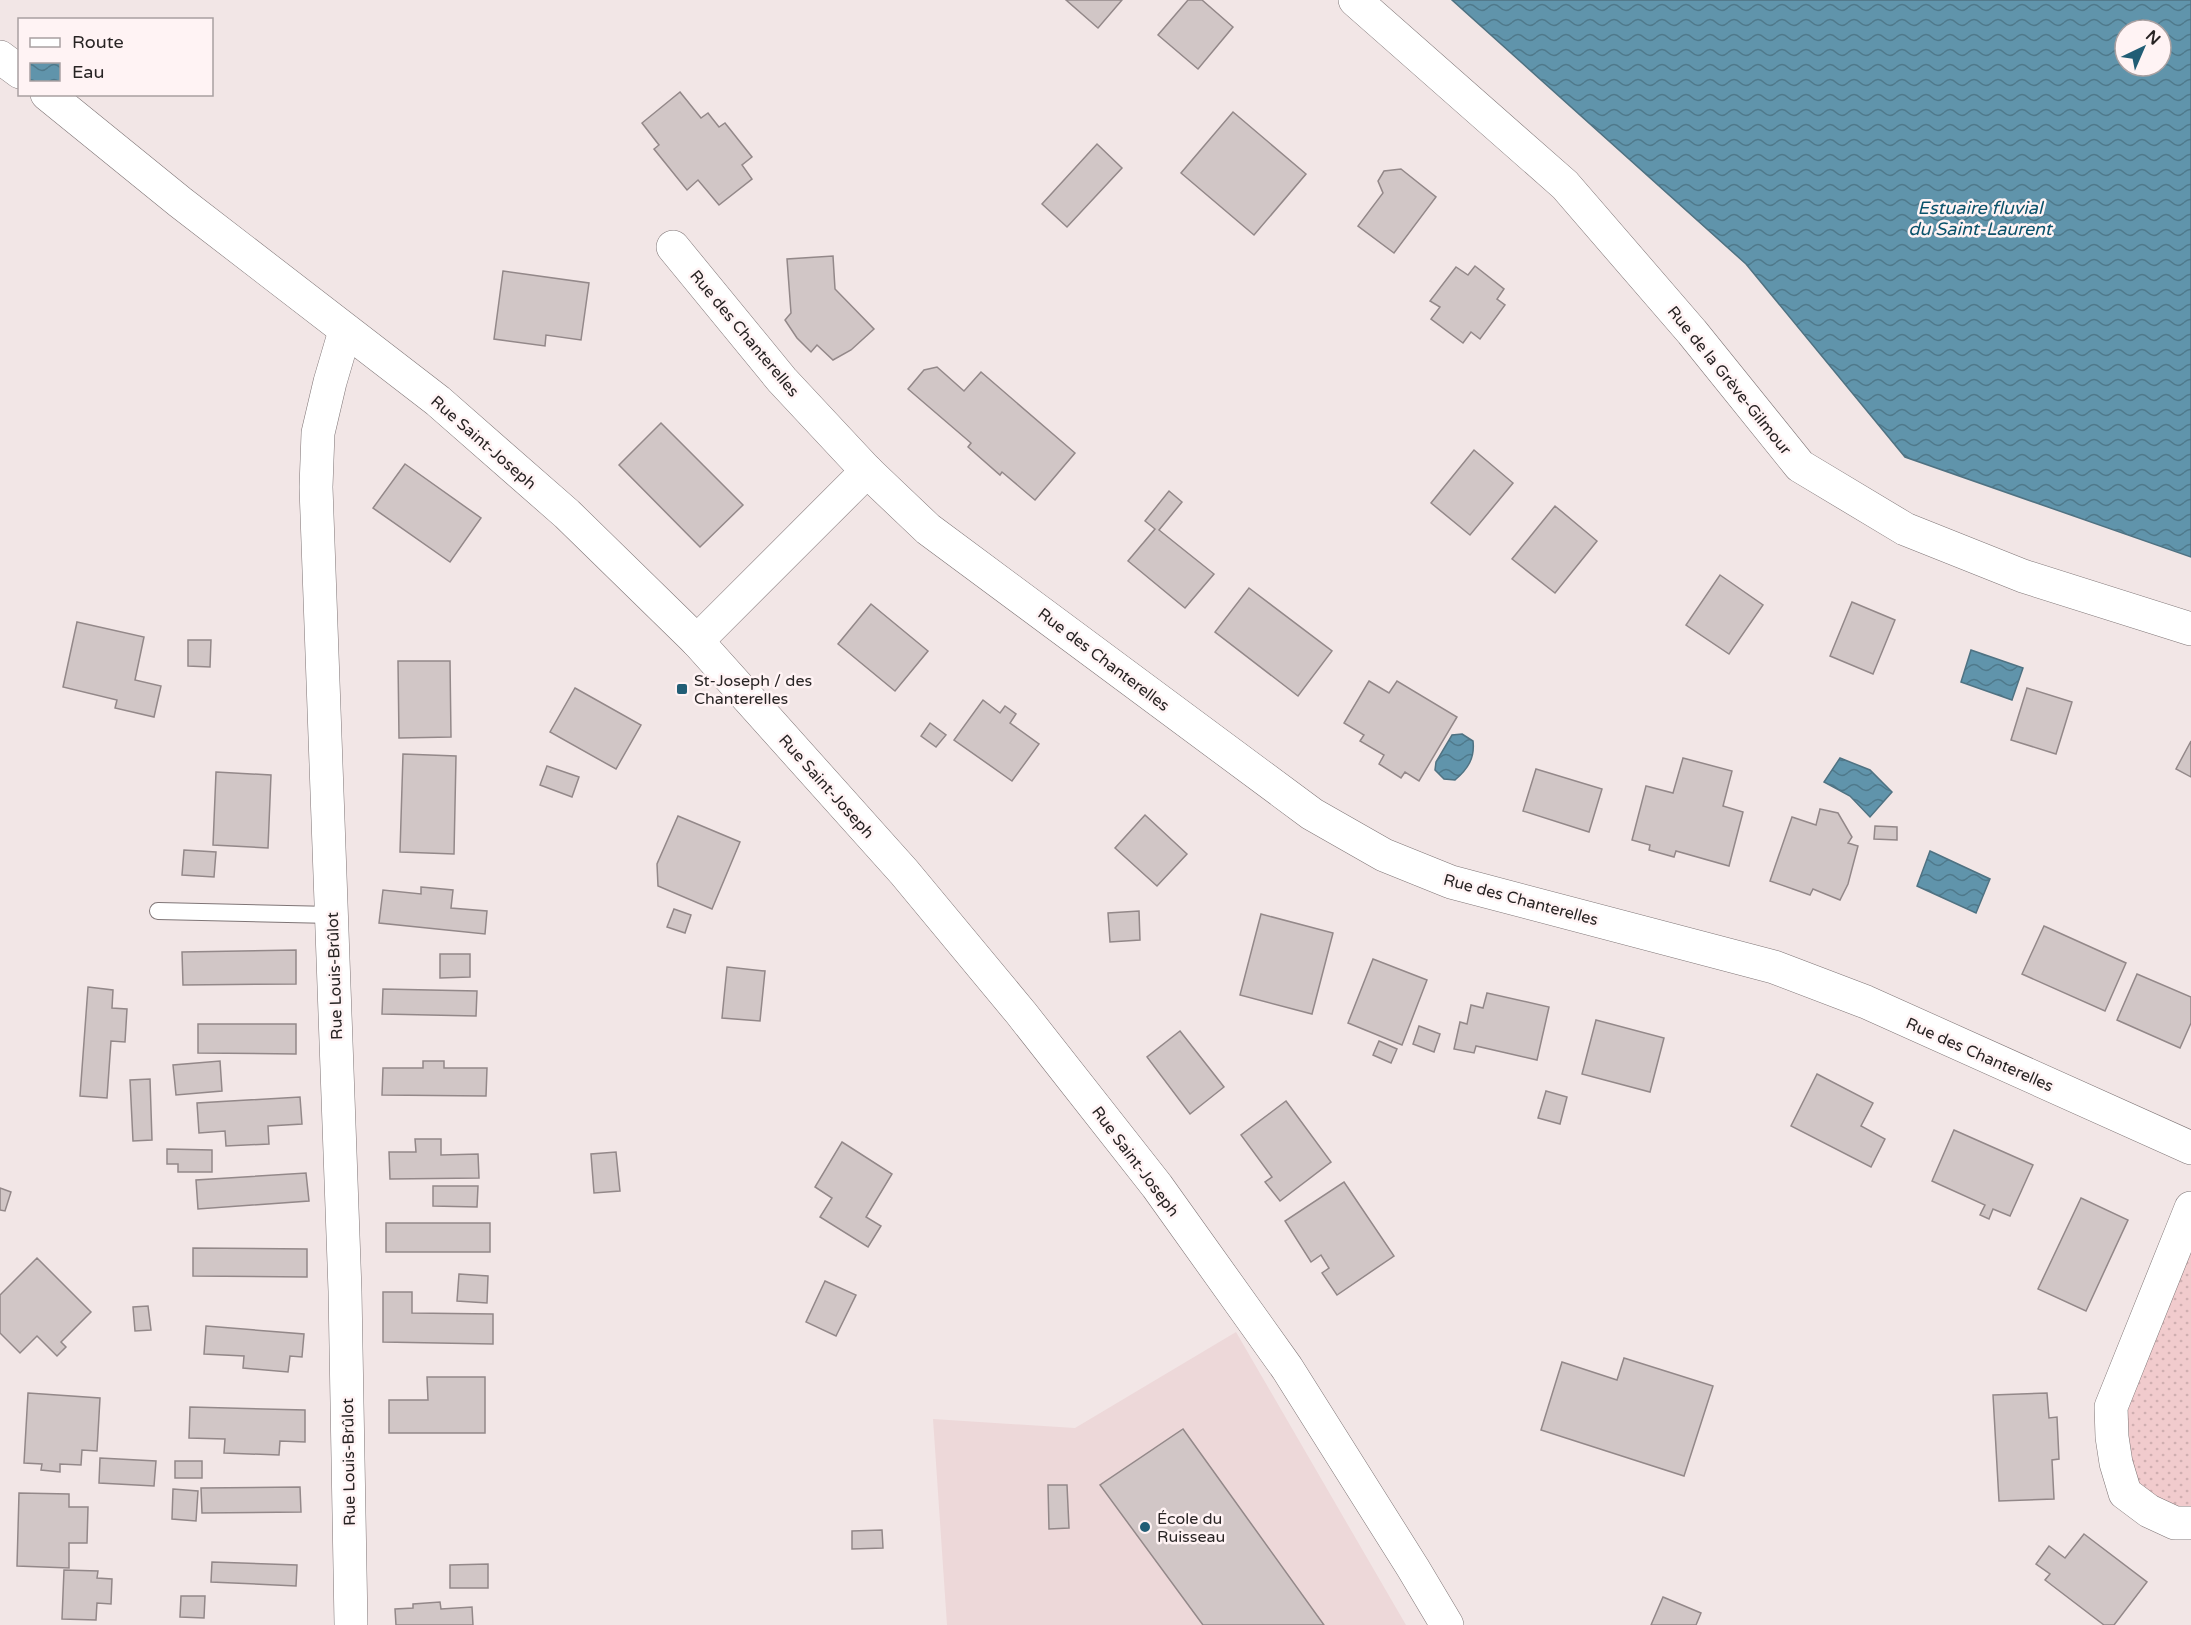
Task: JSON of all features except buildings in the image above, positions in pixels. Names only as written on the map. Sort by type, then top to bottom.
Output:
[{"type":"street","name":"Rue de la Grève-Gilmour","points":[[1355,0],[1565,185],[1692,332],[1800,466],[1905,528],[2023,576],[2191,629]]},
{"type":"street","points":[[0,57],[18,70]]},
{"type":"street","name":"Rue Saint-Joseph","points":[[49,96],[180,202],[438,401],[558,507],[697,641],[911,881],[1021,1013],[1157,1186],[1287,1368],[1447,1625]]},
{"type":"street","name":"Rue des Chanterelles","points":[[673,247],[782,380],[867,471],[928,529],[1312,814],[1384,855],[1450,882],[1774,967],[1866,1002],[2191,1149]]},
{"type":"street","name":"Rue Louis-Brûlot","points":[[345,331],[318,433],[316,487],[345,1291],[351,1625]]},
{"type":"street","points":[[697,641],[867,471]]},
{"type":"street","points":[[2191,1208],[2111,1407],[2116,1463],[2125,1493],[2149,1511],[2175,1523],[2191,1523]]},
{"type":"lane","points":[[158,911],[332,915]]},
{"type":"shaded area","points":[[2191,1208],[2191,1523],[2149,1511],[2112,1437]]},
{"type":"shaded area","name":"École du Ruisseau","points":[[1236,1332],[1406,1625],[947,1625],[933,1419],[1075,1428]]},
{"type":"water","name":"Estuaire fluvial du Saint-Laurent","points":[[1452,0],[2191,0],[2191,557],[1905,457],[1746,264]]},
{"type":"water","points":[[1971,650],[2023,668],[2012,700],[1961,682]]},
{"type":"water","points":[[1462,734],[1473,741],[1472,758],[1464,772],[1455,780],[1444,779],[1435,770],[1436,762],[1452,735]]},
{"type":"water","points":[[1840,758],[1870,770],[1892,792],[1870,817],[1850,796],[1824,782]]},
{"type":"water","points":[[1930,851],[1990,879],[1976,913],[1917,886]]},
{"type":"place","name":"St-Joseph / des Chanterelles","points":[[682,689]]},
{"type":"place","name":"École du Ruisseau","points":[[1145,1527]]}]
